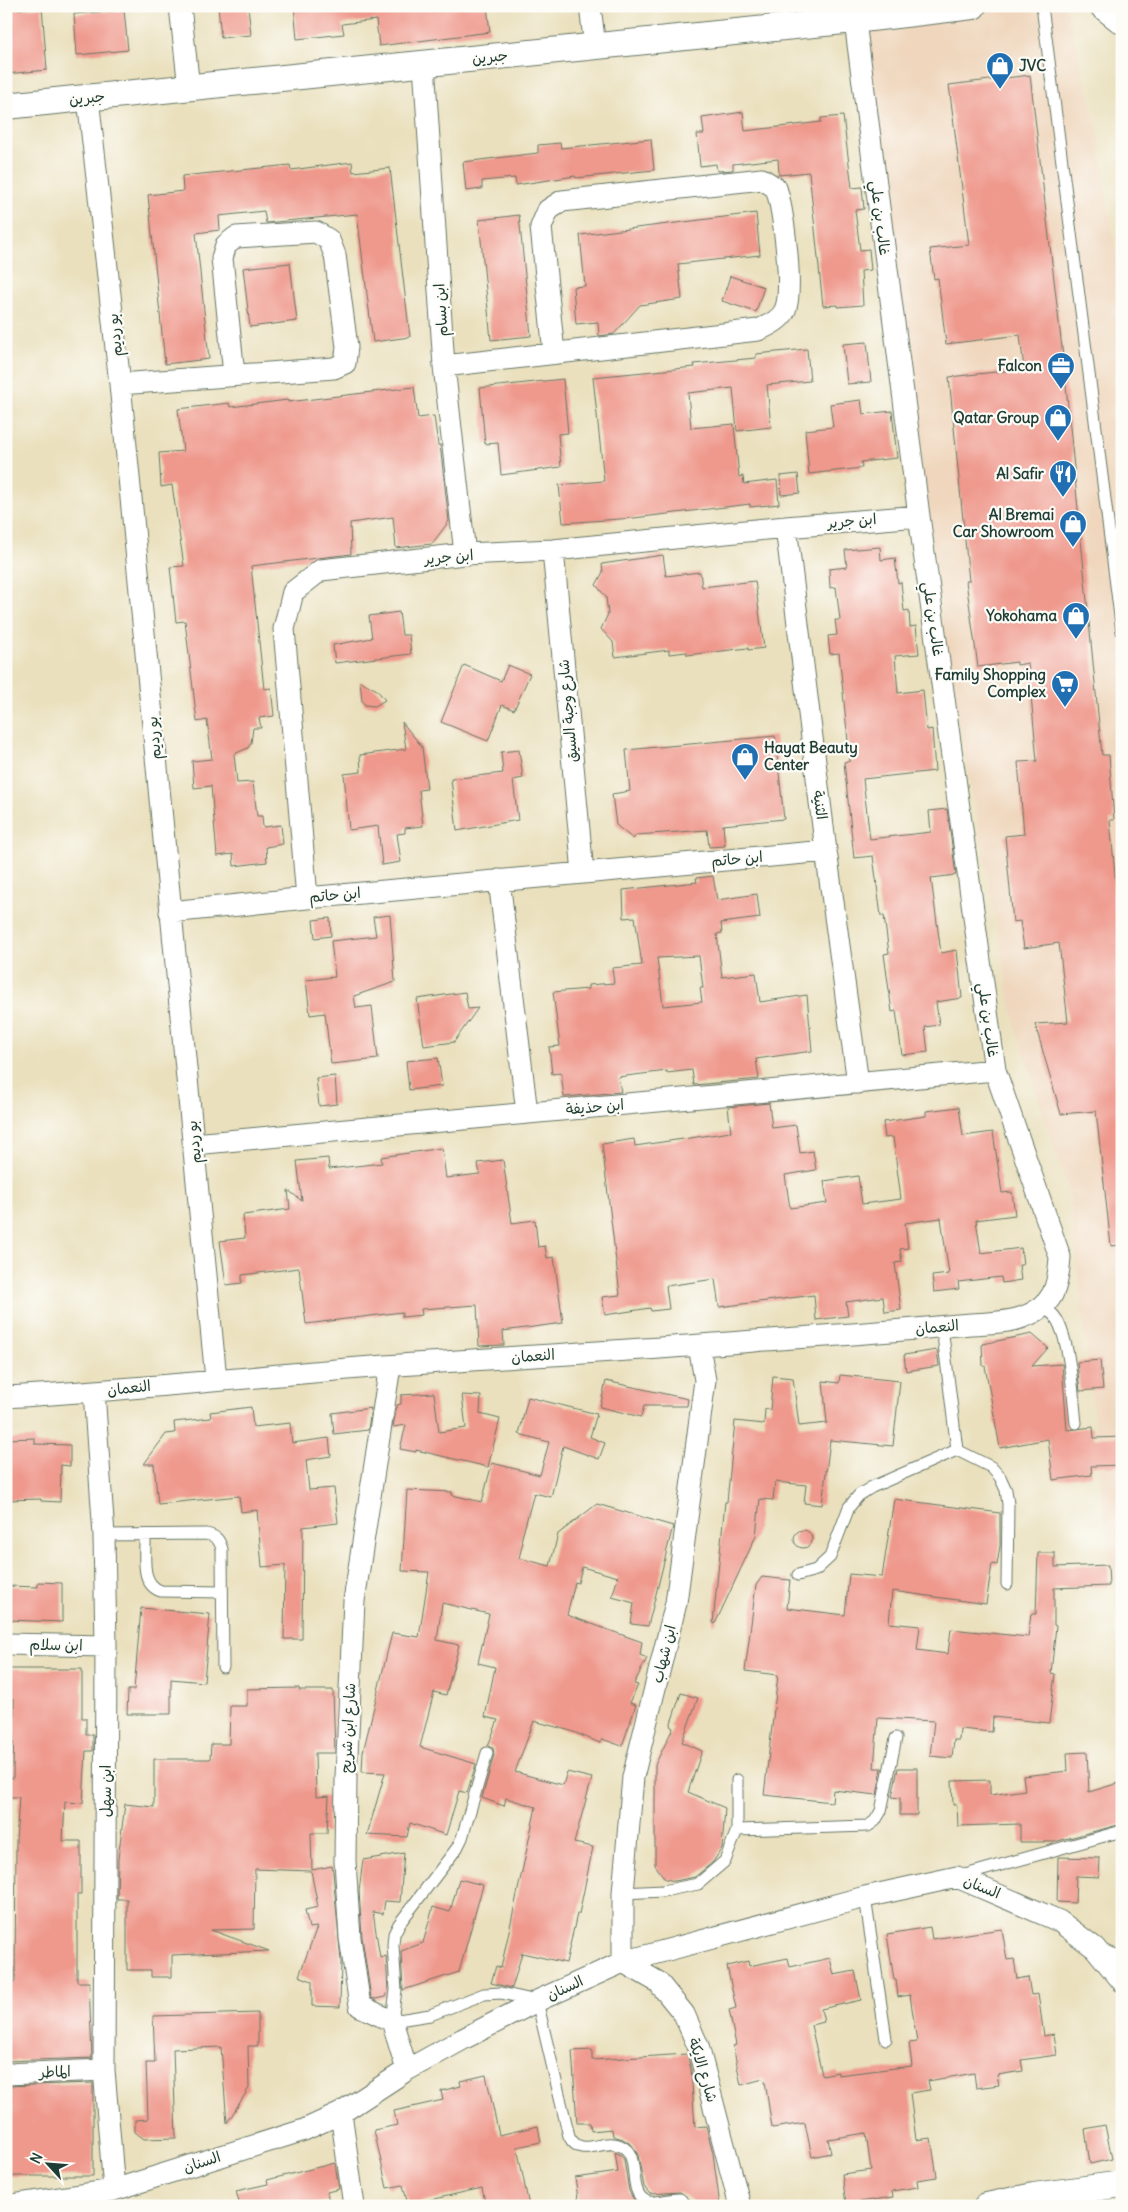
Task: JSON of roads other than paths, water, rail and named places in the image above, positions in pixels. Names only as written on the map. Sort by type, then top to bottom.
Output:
[{"type":"street","points":[[180,6],[189,88]]},
{"type":"street","points":[[590,6],[595,46]]},
{"type":"street","name":"جبرين","points":[[6,106],[595,46],[854,13],[974,6]]},
{"type":"street","points":[[1103,6],[1122,21]]},
{"type":"street","name":"غالب بن علي","points":[[854,13],[919,516],[995,1070],[1060,1257],[1059,1273],[1046,1304]]},
{"type":"street","name":"ابن بسام","points":[[424,64],[444,366],[465,554]]},
{"type":"street","name":"بو رديم","points":[[88,98],[120,384],[216,1379]]},
{"type":"street","points":[[444,366],[758,330],[772,324],[785,311],[789,293],[781,204],[776,188],[762,179],[562,201],[548,210],[541,227],[554,353]]},
{"type":"street","points":[[120,384],[334,368],[345,363],[347,347],[335,255],[328,240],[316,232],[236,237],[226,245],[222,258],[234,375]]},
{"type":"street","name":"ابن جرير","points":[[307,898],[284,629],[292,592],[321,570],[465,554],[552,550],[919,516]]},
{"type":"street","name":"الثنية","points":[[786,527],[826,851],[858,1083]]},
{"type":"street","name":"شارع وجبة السيق","points":[[552,550],[583,873]]},
{"type":"street","name":"ابن حاتم","points":[[170,912],[826,851]]},
{"type":"street","points":[[499,880],[526,1113]]},
{"type":"street","name":"ابن حذيفة","points":[[194,1144],[995,1070]]},
{"type":"street","name":"النعمان","points":[[6,1397],[94,1392],[216,1379],[699,1346],[942,1327],[1021,1318],[1046,1304]]},
{"type":"street","name":"ابن شهاب","points":[[623,1962],[623,1893],[633,1777],[676,1602],[705,1380],[699,1346]]},
{"type":"street","name":"شارع ابن شريح","points":[[390,1366],[354,1601],[346,1777],[345,1861],[350,1938],[360,2006],[392,2021]]},
{"type":"street","name":"ابن سهل","points":[[94,1392],[104,1536],[106,1646],[104,2070],[114,2190]]},
{"type":"street","name":"ابن سلام","points":[[6,1644],[106,1646]]},
{"type":"street","name":"السنان","points":[[6,2206],[114,2190],[304,2130],[340,2112],[407,2070],[537,2001],[623,1962],[865,1897],[957,1877],[1059,1921],[1095,1948],[1122,1980]]},
{"type":"street","name":"شارع الايكة","points":[[623,1962],[658,1982],[684,2014],[698,2046],[740,2206]]},
{"type":"street","points":[[392,2021],[407,2070]]},
{"type":"street","name":"الماطر","points":[[6,2074],[104,2070]]},
{"type":"street","points":[[340,2112],[354,2206]]},
{"type":"street","points":[[987,2206],[1034,2196],[1122,2184]]},
{"type":"lane","points":[[1042,6],[1122,632]]},
{"type":"lane","points":[[1046,1304],[1049,1311],[1059,1321],[1065,1336],[1076,1423]]},
{"type":"lane","points":[[942,1327],[956,1450]]},
{"type":"lane","points":[[798,1575],[816,1570],[830,1557],[849,1507],[859,1494],[956,1450],[991,1467],[1000,1477],[1006,1490],[1008,1504],[1007,1584]]},
{"type":"lane","points":[[104,1536],[206,1534],[214,1536],[220,1541],[222,1549],[223,1667]]},
{"type":"lane","points":[[146,1535],[146,1576],[148,1583],[154,1589],[161,1591],[222,1592]]},
{"type":"lane","points":[[737,1830],[868,1826],[875,1821],[881,1811],[896,1738]]},
{"type":"lane","points":[[487,1753],[462,1838],[457,1848],[394,1934],[396,1990],[392,2021],[430,2015],[484,1994],[501,1993],[537,2001],[572,2143],[578,2147],[608,2144],[620,2145],[627,2149],[630,2156],[640,2197],[650,2202],[680,2199],[687,2206]]},
{"type":"lane","points":[[623,1893],[663,1891],[698,1884],[725,1861],[737,1830],[737,1780]]},
{"type":"lane","points":[[957,1877],[1122,1831]]},
{"type":"lane","points":[[865,1897],[886,2039]]},
{"type":"lane","points":[[1095,1948],[1122,1956]]},
{"type":"place","name":"JVC","points":[[1000,90]]},
{"type":"place","name":"Falcon","points":[[1061,390]]},
{"type":"place","name":"Qatar Group","points":[[1058,442]]},
{"type":"place","name":"Al Safir","points":[[1063,498]]},
{"type":"place","name":"Al Bremai Car Showroom","points":[[1073,548]]},
{"type":"place","name":"Yokohama","points":[[1076,640]]},
{"type":"place","name":"Family Shopping Complex","points":[[1065,708]]},
{"type":"place","name":"Hayat Beauty Center","points":[[745,781]]}]
